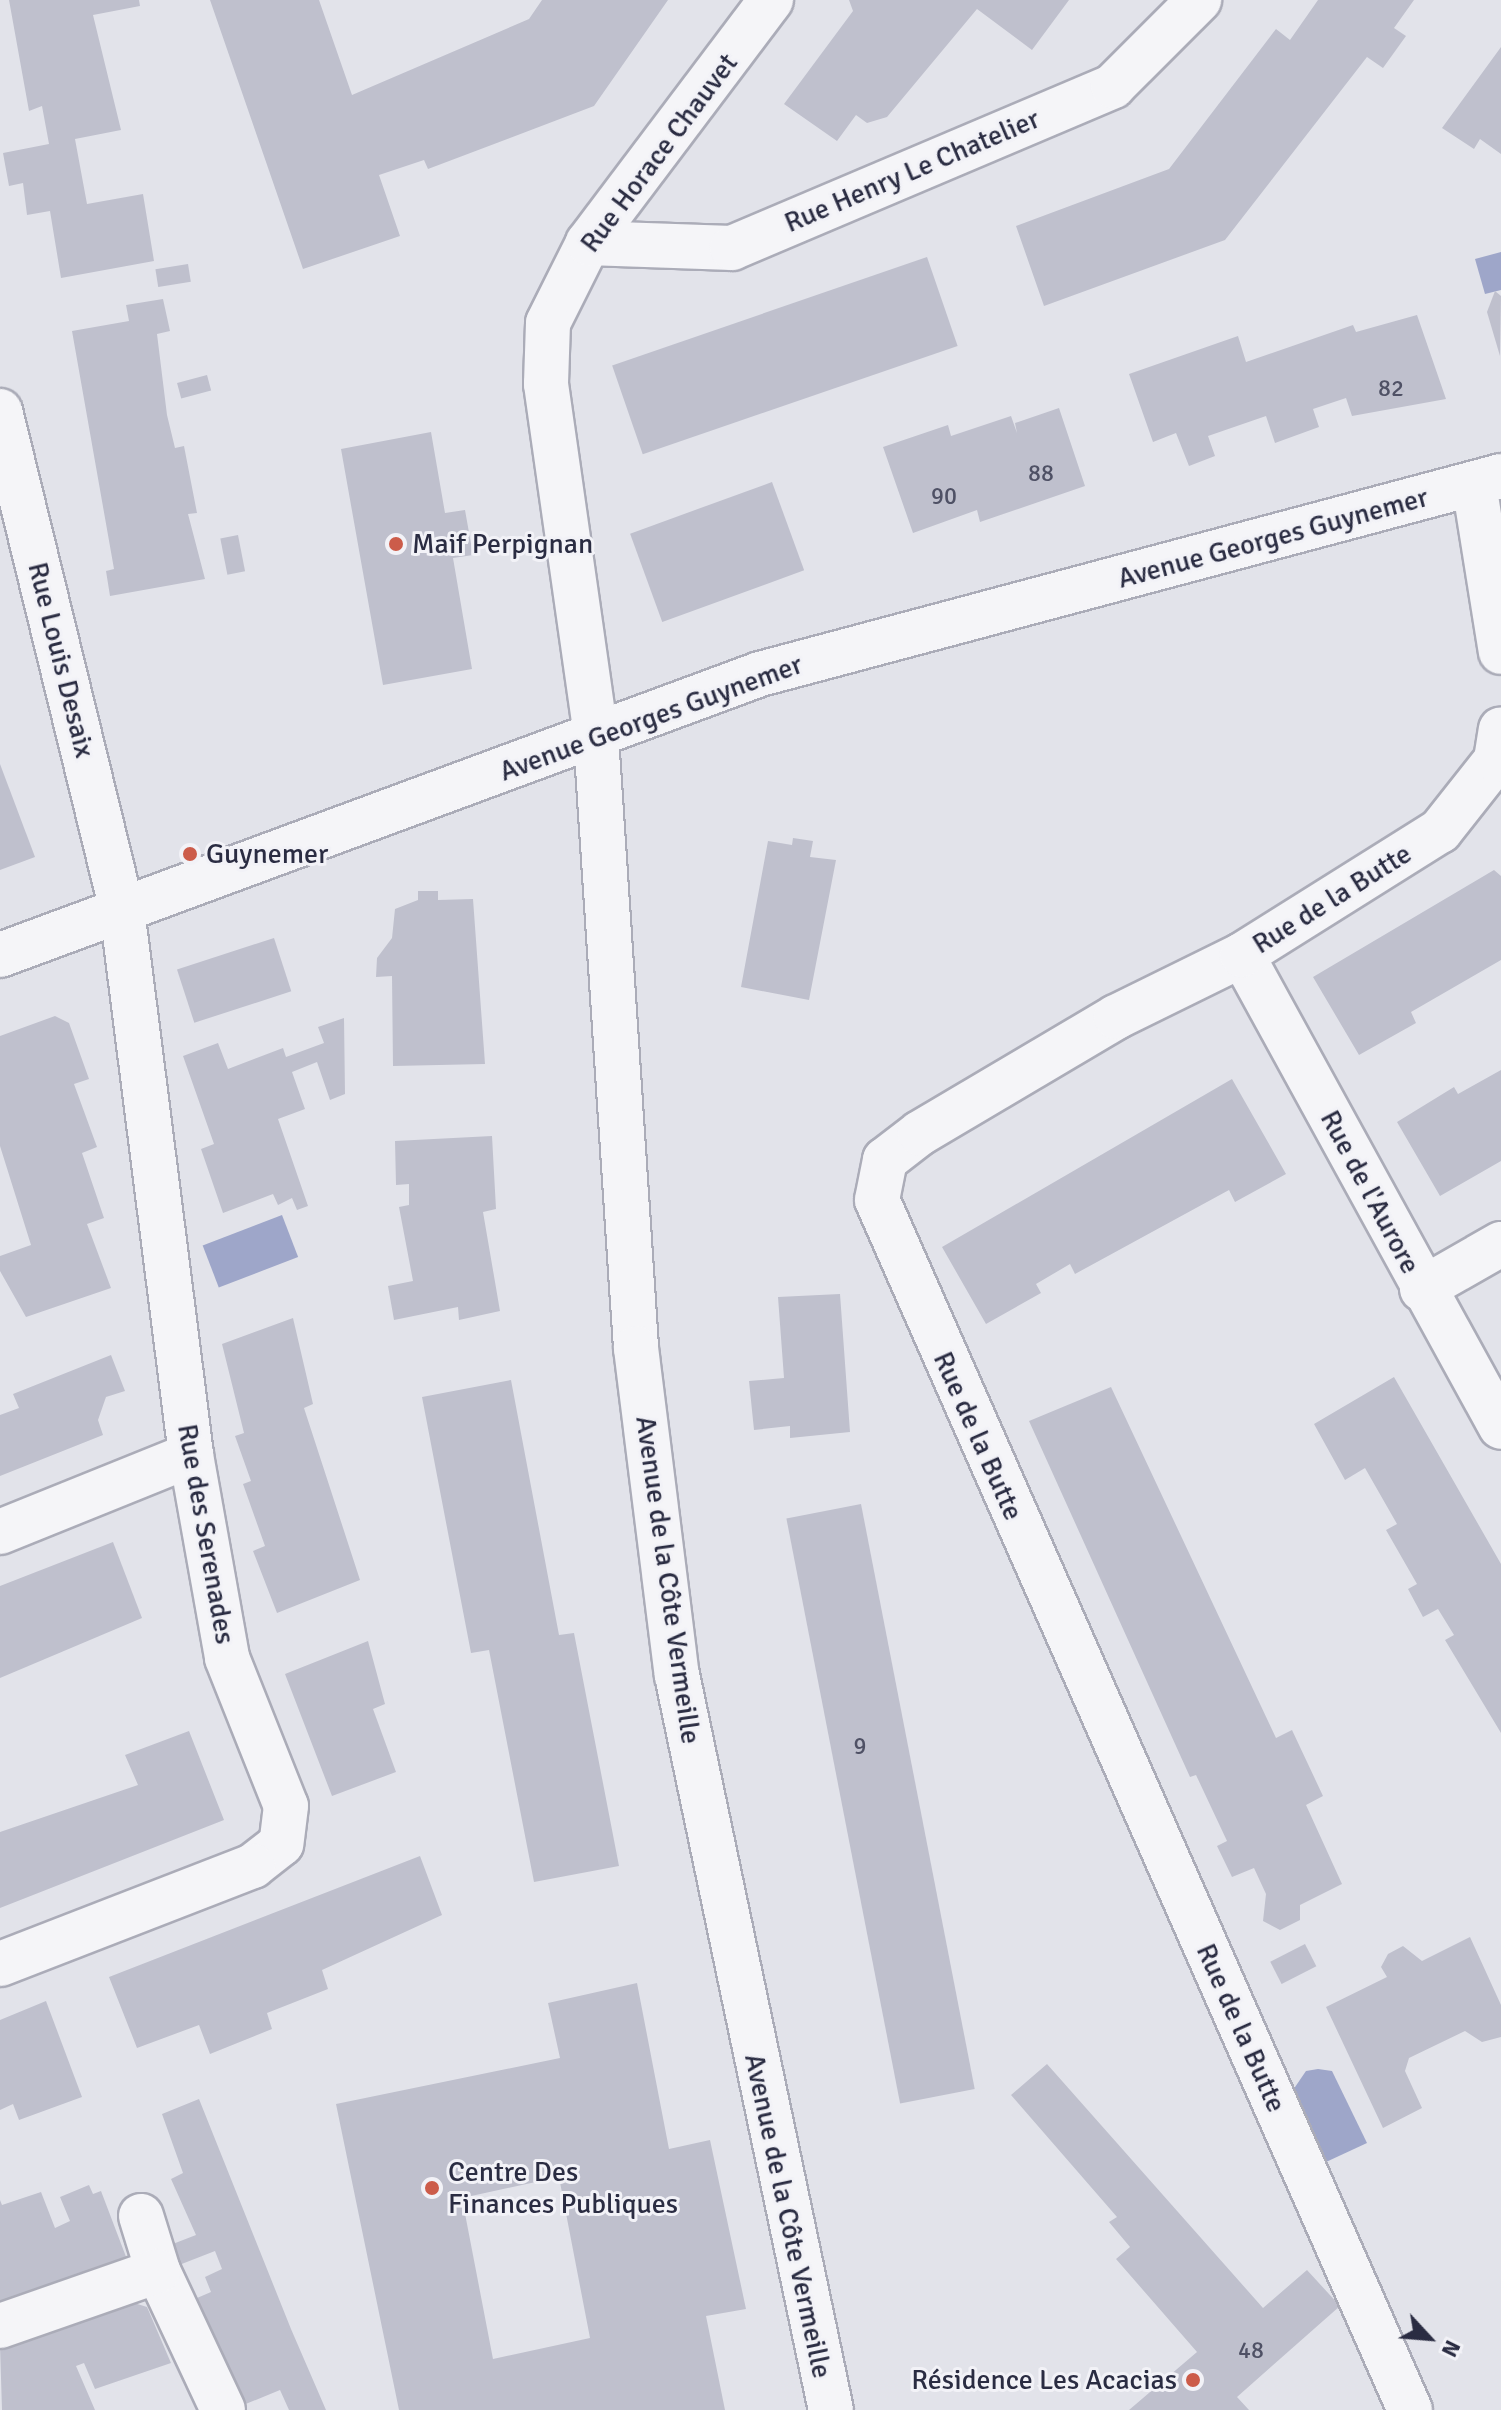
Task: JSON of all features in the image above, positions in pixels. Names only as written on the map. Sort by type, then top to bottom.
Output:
[{"type":"street","name":"Rue Horace Chauvet","points":[[596,737],[546,384],[548,323],[588,243],[771,0]]},
{"type":"street","name":"Rue Henry Le Chatelier","points":[[588,243],[732,248],[1113,86],[1199,0]]},
{"type":"street","name":"Rue Louis Desaix","points":[[0,411],[10,497],[122,910]]},
{"type":"street","name":"Avenue Georges Guynemer","points":[[0,955],[760,674],[1487,480]]},
{"type":"street","points":[[1487,480],[1501,652]]},
{"type":"street","name":"Avenue de la Côte Vermeille","points":[[596,737],[636,1348],[677,1675],[831,2410]]},
{"type":"street","name":"Rue de la Butte","points":[[1410,2410],[877,1200],[885,1160],[920,1133],[1116,1017],[1242,955],[1440,831],[1499,750]]},
{"type":"street","name":"Rue des Serenades","points":[[0,1964],[253,1866],[281,1844],[286,1806],[227,1658],[191,1455],[122,910]]},
{"type":"street","name":"Rue de l'Aurore","points":[[1242,955],[1422,1289],[1501,1427]]},
{"type":"street","points":[[1422,1289],[1501,1244]]},
{"type":"street","points":[[0,1532],[191,1455]]},
{"type":"street","points":[[141,2216],[158,2271],[223,2410]]},
{"type":"street","points":[[0,2326],[158,2271]]},
{"type":"water","points":[[1501,252],[1501,290],[1485,294],[1475,259]]},
{"type":"water","points":[[282,1215],[298,1257],[219,1287],[203,1245]]},
{"type":"water","points":[[1306,2071],[1332,2071],[1367,2143],[1326,2162],[1293,2090]]},
{"type":"building","points":[[9,0],[139,0],[140,6],[93,15],[121,130],[75,139],[87,204],[143,194],[154,261],[61,278],[50,211],[27,215],[23,183],[9,186],[3,153],[49,144],[42,106],[29,111]]},
{"type":"building","points":[[210,0],[319,0],[352,95],[529,19],[542,0],[668,0],[594,106],[428,169],[424,160],[379,175],[400,236],[303,269]]},
{"type":"building","points":[[849,0],[1069,0],[1032,50],[977,9],[887,117],[867,123],[856,115],[837,141],[784,104],[853,11]]},
{"type":"building","points":[[1318,0],[1414,0],[1394,28],[1406,36],[1383,68],[1367,57],[1225,240],[1044,306],[1016,226],[1169,169],[1276,29],[1290,40]]},
{"type":"building","points":[[1501,47],[1501,154],[1480,139],[1474,149],[1442,128]]},
{"type":"building","points":[[927,257],[958,346],[643,454],[612,365]]},
{"type":"building","points":[[188,264],[191,282],[158,287],[155,269]]},
{"type":"building","points":[[1495,291],[1501,296],[1500,356],[1487,312]]},
{"type":"building","points":[[163,299],[170,331],[157,334],[167,415],[175,448],[184,446],[197,513],[188,514],[205,579],[110,596],[106,571],[114,569],[72,331],[129,321],[126,305]]},
{"type":"building","points":[[1417,315],[1446,399],[1352,416],[1346,398],[1313,409],[1319,427],[1275,443],[1266,416],[1208,436],[1215,456],[1189,466],[1176,433],[1153,442],[1129,374],[1238,336],[1246,362],[1353,325],[1356,332]]},
{"type":"building","points":[[207,375],[211,390],[181,398],[177,383]]},
{"type":"building","points":[[1059,408],[1085,486],[980,522],[977,510],[913,533],[883,447],[948,425],[951,436],[1011,416],[1017,433],[1015,423]]},
{"type":"building","points":[[431,432],[445,513],[465,510],[473,555],[453,558],[472,669],[383,685],[341,449]]},
{"type":"building","points":[[772,482],[804,570],[662,622],[630,534]]},
{"type":"building","points":[[238,535],[245,571],[227,575],[220,538]]},
{"type":"building","points":[[0,764],[35,857],[0,870]]},
{"type":"building","points":[[793,838],[813,841],[810,857],[836,860],[809,1000],[741,987],[768,841],[792,845]]},
{"type":"building","points":[[1494,870],[1501,876],[1501,960],[1411,1012],[1416,1023],[1359,1055],[1313,977]]},
{"type":"building","points":[[418,891],[438,891],[438,900],[473,899],[485,1064],[393,1066],[392,976],[376,977],[377,958],[392,938],[395,909],[418,900]]},
{"type":"building","points":[[274,938],[291,991],[194,1023],[177,970]]},
{"type":"building","points":[[55,1016],[69,1023],[89,1079],[74,1084],[97,1147],[82,1153],[104,1218],[87,1224],[111,1288],[26,1317],[0,1271],[0,1256],[31,1245],[0,1146],[0,1036]]},
{"type":"building","points":[[344,1018],[345,1094],[330,1100],[317,1062],[292,1072],[305,1109],[278,1119],[308,1206],[297,1210],[292,1198],[278,1205],[273,1194],[223,1213],[201,1149],[214,1144],[183,1056],[218,1043],[228,1069],[283,1048],[286,1057],[324,1043],[318,1027]]},
{"type":"building","points":[[1501,1070],[1501,1161],[1440,1196],[1397,1122],[1454,1087],[1458,1094]]},
{"type":"building","points":[[1232,1079],[1286,1174],[1235,1202],[1229,1190],[1075,1274],[1070,1264],[1036,1284],[1041,1293],[986,1324],[942,1247]]},
{"type":"building","points":[[492,1136],[496,1209],[483,1212],[500,1311],[459,1320],[458,1307],[394,1320],[388,1286],[413,1281],[399,1207],[409,1205],[409,1184],[396,1185],[395,1141]]},
{"type":"building","points":[[840,1294],[850,1432],[790,1438],[790,1426],[754,1430],[749,1381],[784,1378],[778,1297]]},
{"type":"building","points":[[293,1318],[313,1404],[304,1408],[360,1580],[277,1613],[253,1551],[265,1546],[243,1484],[251,1481],[235,1436],[244,1433],[222,1344]]},
{"type":"building","points":[[111,1355],[125,1391],[106,1397],[98,1420],[103,1435],[0,1476],[0,1415],[19,1408],[13,1394]]},
{"type":"building","points":[[1394,1377],[1501,1564],[1501,1733],[1445,1640],[1454,1635],[1438,1609],[1423,1617],[1408,1589],[1417,1584],[1386,1530],[1397,1524],[1365,1468],[1345,1480],[1314,1424]]},
{"type":"building","points":[[511,1380],[559,1635],[574,1633],[619,1866],[534,1882],[489,1650],[471,1653],[422,1397]]},
{"type":"building","points":[[1111,1387],[1276,1738],[1292,1730],[1323,1796],[1306,1805],[1342,1884],[1300,1905],[1300,1920],[1280,1930],[1263,1921],[1266,1894],[1254,1868],[1232,1877],[1217,1846],[1227,1841],[1196,1775],[1190,1777],[1029,1421]]},
{"type":"building","points":[[861,1504],[975,2089],[900,2104],[786,1519]]},
{"type":"building","points":[[113,1542],[142,1618],[0,1678],[0,1586]]},
{"type":"building","points":[[368,1641],[385,1704],[373,1709],[396,1772],[332,1796],[285,1674]]},
{"type":"building","points":[[189,1731],[224,1820],[0,1908],[0,1832],[138,1785],[125,1755]]},
{"type":"building","points":[[420,1856],[442,1915],[322,1970],[328,1989],[267,2013],[272,2029],[210,2054],[199,2025],[137,2048],[109,1977]]},
{"type":"building","points":[[1470,1937],[1501,2005],[1501,2037],[1482,2042],[1465,2031],[1409,2058],[1405,2071],[1422,2108],[1383,2128],[1326,2007],[1387,1977],[1381,1967],[1388,1954],[1403,1946],[1422,1961]]},
{"type":"building","points":[[1305,1944],[1316,1966],[1282,1984],[1270,1962]]},
{"type":"building","name":"Centre Des Finances Publiques","points":[[637,1983],[669,2149],[710,2140],[746,2309],[706,2316],[725,2410],[399,2410],[336,2104],[560,2058],[548,2003]],"holes":[[[559,2177],[590,2338],[493,2359],[462,2198]]]},
{"type":"building","points":[[46,2001],[82,2097],[19,2120],[13,2104],[0,2110],[0,2020]]},
{"type":"building","points":[[1047,2064],[1263,2308],[1307,2270],[1340,2306],[1237,2397],[1249,2410],[1129,2410],[1197,2352],[1116,2259],[1130,2247],[1109,2222],[1117,2217],[1011,2095]]},
{"type":"building","points":[[199,2099],[326,2410],[289,2410],[280,2390],[236,2408],[190,2301],[211,2292],[205,2277],[222,2269],[215,2251],[174,2267],[165,2247],[196,2235],[171,2179],[183,2173],[162,2114]]},
{"type":"building","points":[[89,2185],[93,2194],[101,2191],[128,2262],[0,2307],[0,2200],[2,2205],[41,2192],[55,2228],[70,2221],[60,2197]]},
{"type":"building","points":[[131,2302],[147,2307],[171,2363],[95,2389],[84,2363],[76,2366],[95,2410],[2,2410],[0,2346]]},
{"type":"place","name":"Maif Perpignan","points":[[396,544]]},
{"type":"place","name":"Guynemer","points":[[190,854]]},
{"type":"place","name":"Centre Des Finances Publiques","points":[[432,2188]]},
{"type":"place","name":"Résidence Les Acacias","points":[[1193,2380]]}]
